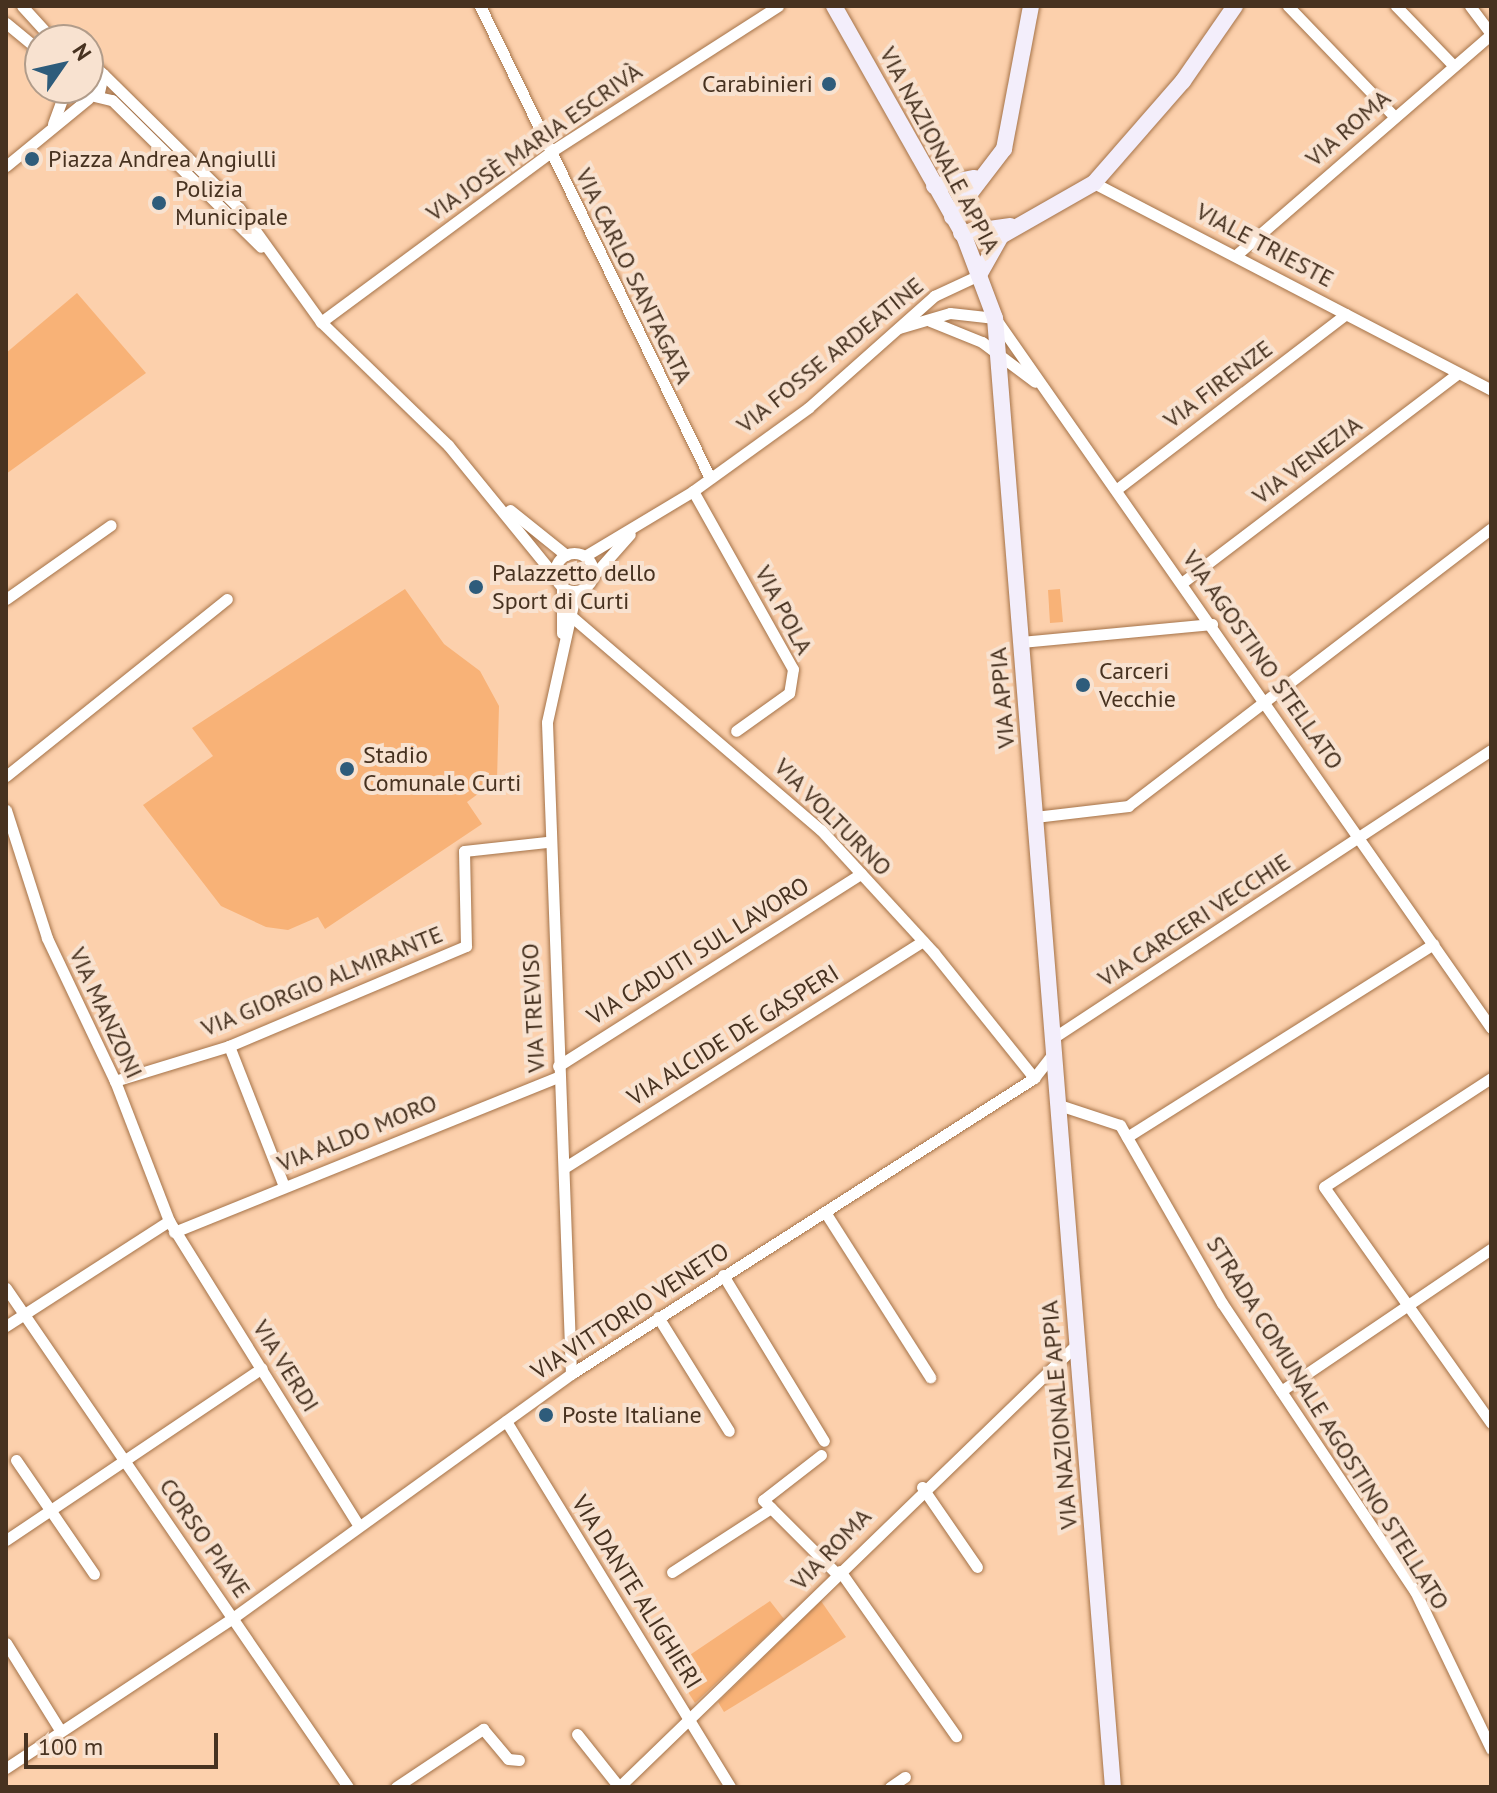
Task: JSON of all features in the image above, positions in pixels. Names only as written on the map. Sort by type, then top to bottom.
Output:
[{"type":"main road","name":"VIA NAZIONALE APPIA","points":[[834,6],[961,233],[979,275]]},
{"type":"main road","points":[[952,217],[974,178],[1004,149],[1031,6]]},
{"type":"main road","points":[[979,275],[990,250],[1016,224],[1094,183],[1183,81],[1235,6]]},
{"type":"main road","points":[[934,186],[974,178]]},
{"type":"main road","points":[[961,233],[1016,224]]},
{"type":"main road","name":"VIA APPIA","points":[[979,275],[995,318],[1054,1045]]},
{"type":"main road","name":"VIA NAZIONALE APPIA","points":[[1054,1045],[1113,1787]]},
{"type":"street","points":[[22,6],[37,24]]},
{"type":"street","name":"VIA CARLO SANTAGATA","points":[[480,6],[710,478]]},
{"type":"street","name":"VIA JOSÈ MARIA ESCRIVÀ","points":[[321,322],[549,153],[778,6]]},
{"type":"street","points":[[1288,6],[1395,117]]},
{"type":"street","points":[[1396,6],[1454,66]]},
{"type":"street","points":[[1470,6],[1491,34]]},
{"type":"street","points":[[19,32],[33,20]]},
{"type":"street","points":[[6,23],[24,37]]},
{"type":"street","name":"VIA ROMA","points":[[1235,256],[1491,34]]},
{"type":"street","points":[[104,75],[239,208],[321,322],[489,493],[559,582],[576,591]]},
{"type":"street","points":[[104,99],[112,100],[298,289]]},
{"type":"street","points":[[53,124],[60,104]]},
{"type":"street","points":[[6,166],[53,124],[82,104]]},
{"type":"street","name":"VIALE TRIESTE","points":[[1094,183],[1491,390]]},
{"type":"street","name":"VIA FOSSE ARDEATINE","points":[[585,556],[633,530],[693,491],[808,408],[934,296],[979,275]]},
{"type":"street","points":[[899,328],[950,313],[995,318]]},
{"type":"street","name":"VIA FIRENZE","points":[[1117,489],[1346,314]]},
{"type":"street","name":"VIA AGOSTINO STELLATO","points":[[995,318],[1183,582],[1491,1028]]},
{"type":"street","points":[[899,328],[942,321],[998,355],[1056,403]]},
{"type":"street","name":"VIA VENEZIA","points":[[1183,582],[1458,373]]},
{"type":"street","name":"VIA POLA","points":[[693,491],[793,669],[789,693],[736,731]]},
{"type":"street","points":[[489,493],[566,555],[585,556],[592,577]]},
{"type":"street","points":[[6,599],[111,525]]},
{"type":"street","points":[[1035,817],[1128,806],[1491,528]]},
{"type":"street","name":"VIA FOSSE ARDEATINE","points":[[576,591],[633,530]]},
{"type":"street","points":[[559,582],[566,555]]},
{"type":"street","name":"VIA TREVISO","points":[[559,582],[562,642]]},
{"type":"street","name":"VIA TREVISO","points":[[571,1374],[567,1166],[558,1071],[547,842],[547,722],[562,642],[576,591]]},
{"type":"street","points":[[6,776],[227,599]]},
{"type":"street","name":"VIA VOLTURNO","points":[[571,616],[729,747],[861,874],[923,941],[1034,1078]]},
{"type":"street","points":[[1021,642],[1212,624]]},
{"type":"street","points":[[1359,839],[1491,750]]},
{"type":"street","name":"VIA MANZONI","points":[[6,810],[47,938],[115,1081],[171,1226]]},
{"type":"street","name":"VIA CARCERI VECCHIE","points":[[1054,1045],[1359,839]]},
{"type":"street","name":"VIA GIORGIO ALMIRANTE","points":[[115,1081],[229,1046],[466,946],[464,851],[547,842]]},
{"type":"street","name":"VIA CADUTI SUL LAVORO","points":[[558,1071],[861,874]]},
{"type":"street","name":"VIA ALCIDE DE GASPERI","points":[[567,1166],[923,941]]},
{"type":"street","points":[[1127,1137],[1433,944]]},
{"type":"street","name":"VIA VITTORIO VENETO","points":[[6,1768],[234,1617],[571,1374],[1034,1078],[1054,1045]]},
{"type":"street","points":[[229,1046],[284,1186]]},
{"type":"street","name":"VIA ALDO MORO","points":[[6,1326],[171,1226],[284,1186],[558,1071]]},
{"type":"street","points":[[1491,1078],[1324,1187],[1491,1423]]},
{"type":"street","name":"STRADA COMUNALE AGOSTINO STELLATO","points":[[1059,1105],[1120,1125],[1281,1391],[1415,1591],[1491,1749]]},
{"type":"street","points":[[825,1212],[930,1377]]},
{"type":"street","name":"VIA VERDI","points":[[171,1226],[358,1525]]},
{"type":"street","points":[[1281,1391],[1491,1249]]},
{"type":"street","points":[[723,1275],[824,1441]]},
{"type":"street","name":"CORSO PIAVE","points":[[6,1288],[348,1787]]},
{"type":"street","points":[[658,1317],[729,1431]]},
{"type":"street","name":"VIA ROMA","points":[[619,1787],[922,1487],[1078,1343]]},
{"type":"street","points":[[6,1540],[262,1368]]},
{"type":"street","name":"VIA DANTE ALIGHIERI","points":[[506,1421],[730,1787]]},
{"type":"street","points":[[821,1455],[764,1493],[771,1508],[839,1572],[956,1736]]},
{"type":"street","points":[[16,1460],[94,1574]]},
{"type":"street","points":[[922,1487],[977,1567]]},
{"type":"street","points":[[672,1572],[771,1508]]},
{"type":"street","points":[[6,1643],[60,1730]]},
{"type":"street","points":[[396,1787],[483,1729],[508,1759],[519,1760]]},
{"type":"street","points":[[577,1734],[619,1787]]},
{"type":"street","points":[[890,1787],[905,1777]]},
{"type":"shaded area","points":[[77,293],[146,373],[6,474],[6,353]]},
{"type":"shaded area","name":"Stadio Comunale Curti","points":[[405,589],[444,644],[480,671],[499,706],[497,780],[467,802],[482,824],[325,929],[318,917],[288,930],[266,927],[221,906],[143,805],[213,756],[192,728]]},
{"type":"shaded area","points":[[1060,589],[1063,622],[1050,623],[1048,590]]},
{"type":"shaded area","points":[[770,1601],[784,1619],[695,1703],[672,1667]]},
{"type":"shaded area","points":[[821,1601],[846,1637],[724,1712],[718,1702]]},
{"type":"place","name":"Carabinieri","points":[[829,84]]},
{"type":"place","name":"Piazza Andrea Angiulli","points":[[32,159]]},
{"type":"place","name":"Polizia Municipale","points":[[159,203]]},
{"type":"place","name":"Palazzetto dello Sport di Curti","points":[[476,587]]},
{"type":"place","name":"Carceri Vecchie","points":[[1083,685]]},
{"type":"place","name":"Stadio Comunale Curti","points":[[347,769]]},
{"type":"place","name":"Poste Italiane","points":[[546,1415]]}]
